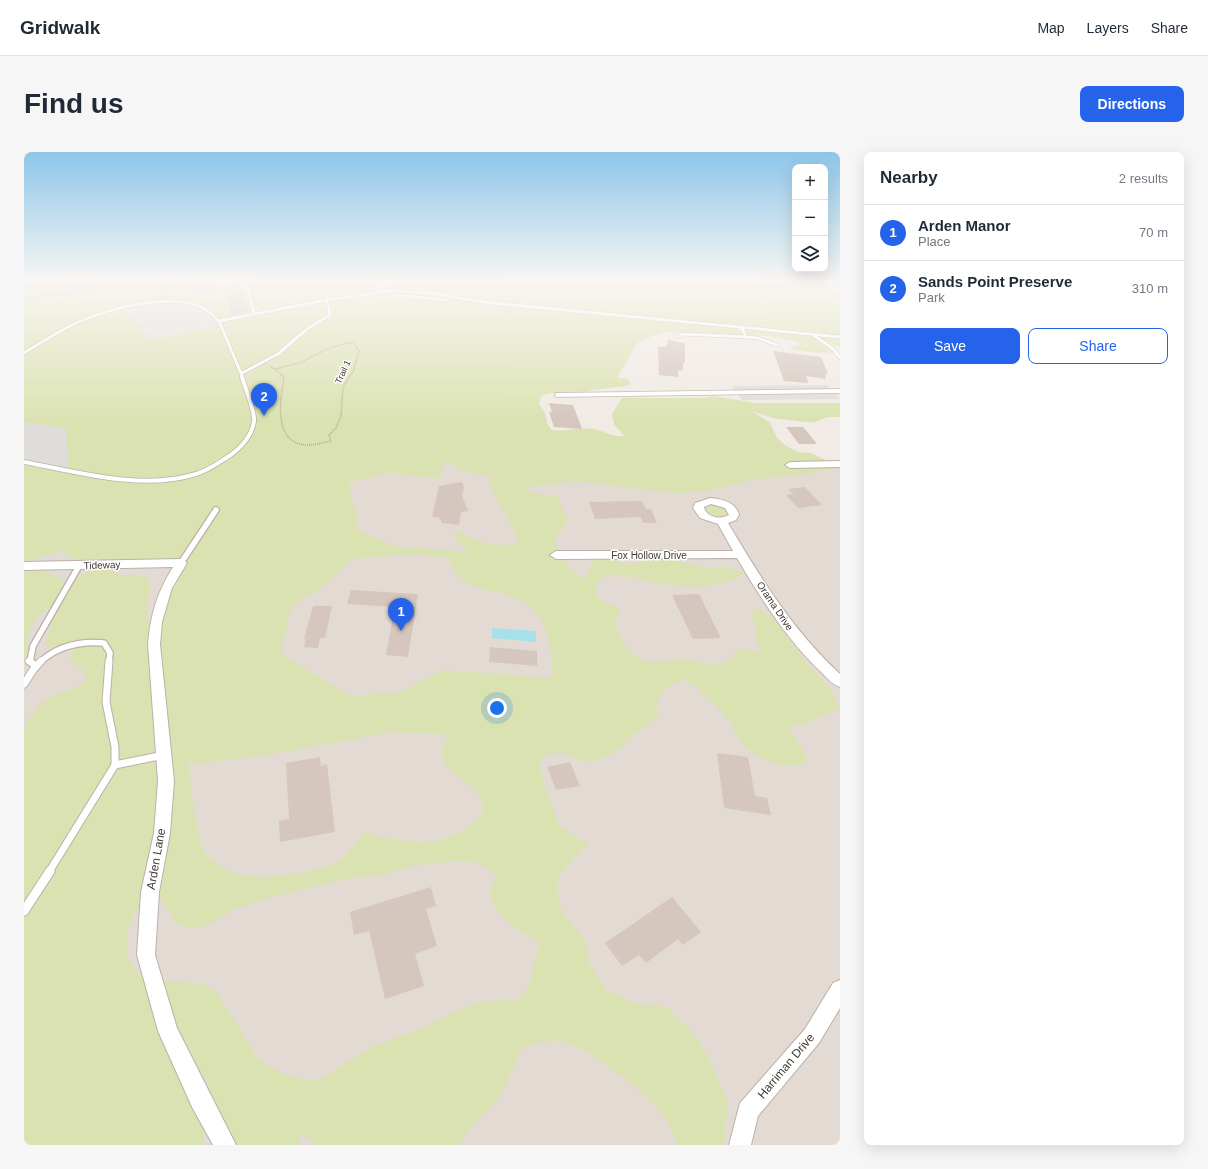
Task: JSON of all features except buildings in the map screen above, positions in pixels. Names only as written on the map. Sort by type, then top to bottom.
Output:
[{"type":"street","points":[[790,465],[840,464]]},
{"type":"street","name":"Orama Drive","points":[[722,521],[774,608],[803,647],[840,682]]},
{"type":"street","name":"Fox Hollow Drive","points":[[556,555],[741,554]]},
{"type":"street","name":"Tideway","points":[[24,566],[181,563]]},
{"type":"street","name":"Arden Lane","points":[[181,563],[166,588],[156,622],[154,644],[156,682],[166,781],[162,833],[150,892],[146,955],[168,1031],[200,1099],[225,1145]]},
{"type":"street","name":"Harriman Drive","points":[[740,1145],[748,1111],[812,1036],[840,990]]},
{"type":"lane","points":[[24,353],[67,328]]},
{"type":"lane","points":[[24,462],[140,481],[162,481],[196,474],[230,456],[241,446],[250,433],[254,421],[253,409],[246,395],[242,373],[222,328]]},
{"type":"lane","points":[[242,373],[278,354],[309,328]]},
{"type":"lane","points":[[741,328],[746,337]]},
{"type":"lane","points":[[753,328],[840,337]]},
{"type":"lane","points":[[679,337],[682,334],[746,337],[758,338],[777,345]]},
{"type":"lane","points":[[812,334],[826,343],[838,354],[840,358]]},
{"type":"lane","points":[[557,395],[840,391]]},
{"type":"lane","points":[[181,563],[216,510]]},
{"type":"lane","points":[[36,666],[29,662],[33,646],[79,566]]},
{"type":"lane","points":[[24,684],[36,666],[54,652],[69,646],[87,641],[104,643],[110,652],[106,702],[115,747],[115,765],[60,856],[24,911]]},
{"type":"lane","points":[[115,765],[164,755]]},
{"type":"path","name":"Trail 1","points":[[343,343],[354,343],[359,351],[353,372],[343,387],[341,416],[336,428],[329,435],[331,441],[312,445],[300,445],[290,440],[283,425],[279,405],[284,377],[274,369],[302,362],[313,354],[343,343]]},
{"type":"path","points":[[259,364],[274,369]]},
{"type":"shaded area","points":[[139,328],[206,328],[151,341]]},
{"type":"shaded area","points":[[827,385],[840,399],[742,400],[732,386]]},
{"type":"shaded area","points":[[24,422],[66,428],[68,470],[24,462]]},
{"type":"shaded area","points":[[446,459],[840,464],[840,1145],[24,1145],[24,539],[349,483],[388,473],[439,479]]},
{"type":"green space","points":[[24,328],[840,328],[840,347],[815,337],[816,341],[834,352],[829,353],[817,353],[793,349],[789,347],[800,345],[796,341],[766,336],[663,332],[638,342],[617,378],[627,378],[631,384],[572,395],[552,393],[541,396],[539,404],[546,415],[547,423],[552,430],[588,429],[597,430],[611,435],[624,436],[614,424],[612,414],[622,398],[705,398],[713,396],[755,403],[840,403],[840,417],[827,417],[814,422],[773,418],[752,411],[770,423],[777,438],[786,446],[798,452],[811,453],[834,464],[840,464],[840,467],[809,474],[758,479],[711,490],[677,494],[577,481],[536,486],[525,490],[547,496],[558,495],[561,506],[568,519],[554,542],[569,567],[583,580],[596,557],[630,564],[664,558],[701,567],[727,568],[747,573],[729,582],[698,587],[661,584],[631,577],[606,576],[598,581],[596,589],[599,599],[620,609],[616,619],[617,631],[626,646],[634,655],[648,662],[683,658],[714,665],[729,661],[736,649],[746,649],[761,653],[756,640],[756,628],[751,614],[755,607],[772,617],[779,625],[793,646],[833,693],[840,709],[815,718],[802,726],[787,726],[800,744],[804,753],[805,764],[797,766],[781,765],[764,759],[742,743],[731,724],[722,713],[685,679],[662,692],[658,702],[658,717],[633,735],[613,754],[597,760],[581,762],[568,754],[553,754],[543,756],[540,764],[545,788],[560,826],[576,838],[589,842],[559,875],[557,896],[565,917],[584,937],[589,962],[605,989],[633,1003],[667,1007],[691,1031],[704,1049],[728,1102],[724,1145],[677,1145],[668,1122],[649,1100],[635,1087],[619,1074],[586,1052],[572,1045],[556,1041],[542,1042],[524,1047],[503,1091],[468,1131],[460,1145],[318,1145],[300,1134],[300,1145],[237,1145],[212,1101],[206,1074],[203,1145],[24,1145],[24,727],[40,704],[53,696],[70,690],[85,681],[85,672],[82,668],[70,660],[72,652],[80,641],[52,648],[48,648],[45,645],[54,615],[50,608],[39,615],[33,623],[29,633],[27,655],[24,662],[24,572],[38,571],[56,576],[65,585],[68,591],[80,576],[84,573],[95,570],[113,571],[122,576],[136,575],[149,578],[149,622],[161,588],[172,567],[170,561],[167,559],[104,563],[77,562],[63,551],[24,562]],"holes":[[[446,459],[459,470],[491,476],[488,481],[491,489],[512,527],[518,544],[492,544],[453,531],[457,542],[470,552],[395,546],[359,531],[349,483],[388,473],[439,479]],[[421,554],[446,558],[459,578],[467,584],[509,595],[522,601],[532,609],[540,618],[545,628],[551,652],[553,678],[443,670],[400,692],[351,696],[281,654],[291,607],[330,581],[351,559]],[[391,732],[451,735],[443,745],[442,755],[445,763],[451,770],[475,791],[481,799],[483,811],[474,823],[445,839],[427,842],[405,841],[366,832],[341,860],[327,867],[295,874],[263,877],[238,875],[220,866],[202,850],[194,808],[188,762],[201,763],[262,756]],[[455,861],[475,861],[496,875],[490,893],[492,902],[502,916],[524,934],[539,943],[529,984],[519,999],[483,1002],[464,1007],[429,1025],[372,1047],[320,1079],[302,1079],[283,1074],[258,1059],[218,994],[207,985],[143,978],[129,962],[127,944],[129,925],[139,904],[147,876],[176,923],[191,929],[208,925],[235,909],[283,894],[352,878],[390,873],[408,867]]]},
{"type":"green space","points":[[712,504],[726,509],[727,515],[717,518],[709,514],[704,509],[706,505]]},
{"type":"water","points":[[492,628],[536,631],[536,642],[492,638]]},
{"type":"place","name":"Sands Point Preserve","points":[[264,416]]},
{"type":"place","name":"Arden Manor","points":[[401,631]]}]
